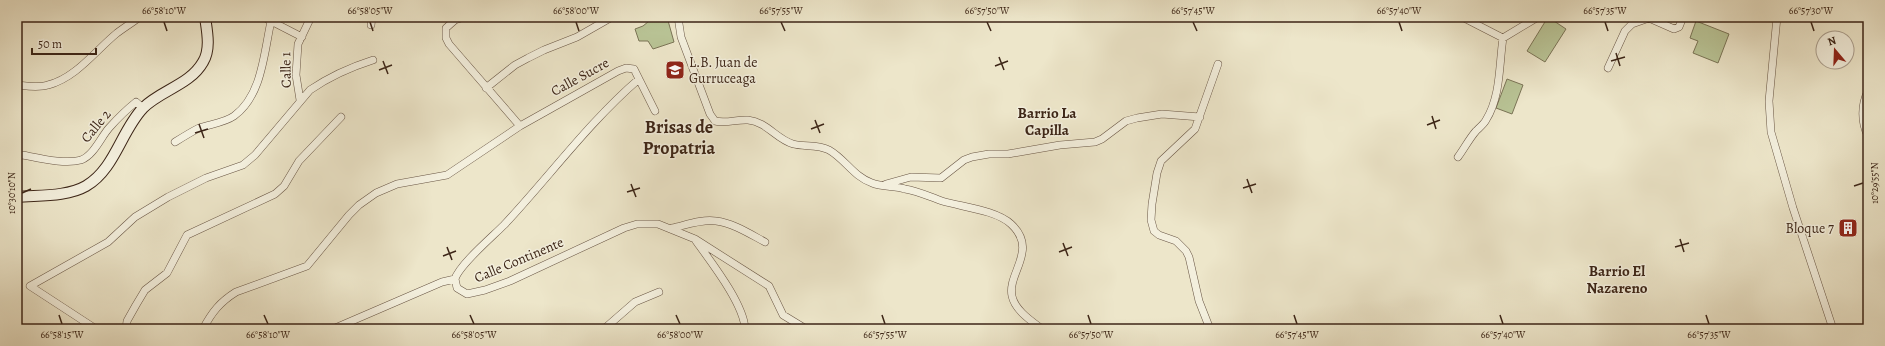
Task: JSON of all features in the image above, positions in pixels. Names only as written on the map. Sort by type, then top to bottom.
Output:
[{"type":"main road","points":[[17,197],[74,190],[92,182],[101,173],[134,119],[143,108],[154,99],[186,80],[203,63],[208,48],[205,17]]},
{"type":"street","points":[[17,85],[35,87],[48,86],[67,76],[87,61],[117,33],[140,17]]},
{"type":"street","name":"Calle 1","points":[[300,100],[296,75],[298,44],[311,17]]},
{"type":"street","points":[[370,25],[372,17]]},
{"type":"street","points":[[203,329],[218,304],[226,298],[236,292],[307,266],[349,215],[359,205],[376,193],[397,184],[448,175],[520,126],[455,52],[446,38],[446,28],[449,24],[464,17]]},
{"type":"street","points":[[486,88],[515,65],[544,50],[577,38],[612,17]]},
{"type":"street","points":[[678,17],[682,37],[712,118],[721,122],[740,120],[758,122],[792,144],[828,149],[863,180],[882,186],[905,189],[995,215],[1011,224],[1018,235],[1022,247],[1012,295],[1015,304],[1030,320],[1042,329]]},
{"type":"street","points":[[1462,17],[1503,38]]},
{"type":"street","points":[[1503,38],[1538,17]]},
{"type":"street","points":[[1608,68],[1625,31],[1632,24],[1649,18],[1676,29],[1679,27],[1683,17]]},
{"type":"street","points":[[1778,17],[1769,101],[1771,132],[1792,208],[1833,329]]},
{"type":"street","points":[[175,142],[199,128],[233,117],[247,101],[256,86],[260,72],[269,20],[302,37]]},
{"type":"street","points":[[1458,157],[1475,132],[1486,120],[1492,108],[1500,75],[1500,58],[1503,38]]},
{"type":"street","points":[[96,329],[30,286],[108,242],[136,217],[168,197],[206,178],[243,166],[279,128],[300,100],[310,90],[322,82],[357,65],[373,60]]},
{"type":"street","points":[[1210,329],[1199,301],[1193,272],[1186,250],[1176,241],[1159,235],[1154,231],[1151,220],[1156,181],[1161,161],[1195,129],[1218,64]]},
{"type":"street","name":"Calle Sucre","points":[[520,126],[626,68],[634,69],[655,111]]},
{"type":"street","name":"Calle Continente","points":[[639,79],[613,104],[508,220],[462,267],[455,279],[457,288],[467,294],[474,293],[510,280],[598,239],[637,224],[658,224],[672,228],[695,239],[770,286],[783,315],[806,329]]},
{"type":"street","points":[[1868,91],[1863,104],[1863,117],[1868,136]]},
{"type":"street","name":"Calle 2","points":[[17,154],[45,160],[81,160],[88,156],[109,128],[136,102],[143,108]]},
{"type":"street","points":[[882,186],[911,177],[941,178],[964,160],[972,157],[990,154],[1008,154],[1095,142],[1102,139],[1122,124],[1136,118],[1162,114],[1200,117]]},
{"type":"street","points":[[126,329],[127,321],[145,290],[167,273],[187,235],[275,194],[284,186],[299,161],[340,117]]},
{"type":"street","points":[[672,228],[702,221],[715,221],[729,224],[765,242]]},
{"type":"street","points":[[695,239],[737,305],[745,324],[745,329]]},
{"type":"street","points":[[333,329],[436,285],[455,279]]},
{"type":"street","points":[[604,329],[635,302],[659,292]]},
{"type":"street","points":[[1030,320],[1033,329]]},
{"type":"green space","points":[[654,17],[667,17],[674,42],[653,49],[648,41],[639,41],[635,29],[643,26]]},
{"type":"green space","points":[[1548,17],[1566,29],[1545,62],[1527,51]]},
{"type":"green space","points":[[1696,21],[1729,34],[1718,63],[1693,53],[1698,41],[1690,38]]},
{"type":"green space","points":[[1507,79],[1523,85],[1512,114],[1496,108]]},
{"type":"place","name":"L.B. Juan de Gurruceaga","points":[[675,70]]},
{"type":"place","name":"Bloque 7","points":[[1848,228]]},
{"type":"district","name":"Barrio La Capilla","points":[[1047,122]]},
{"type":"district","name":"Brisas de Propatria","points":[[679,137]]},
{"type":"district","name":"Barrio El Nazareno","points":[[1617,280]]}]
